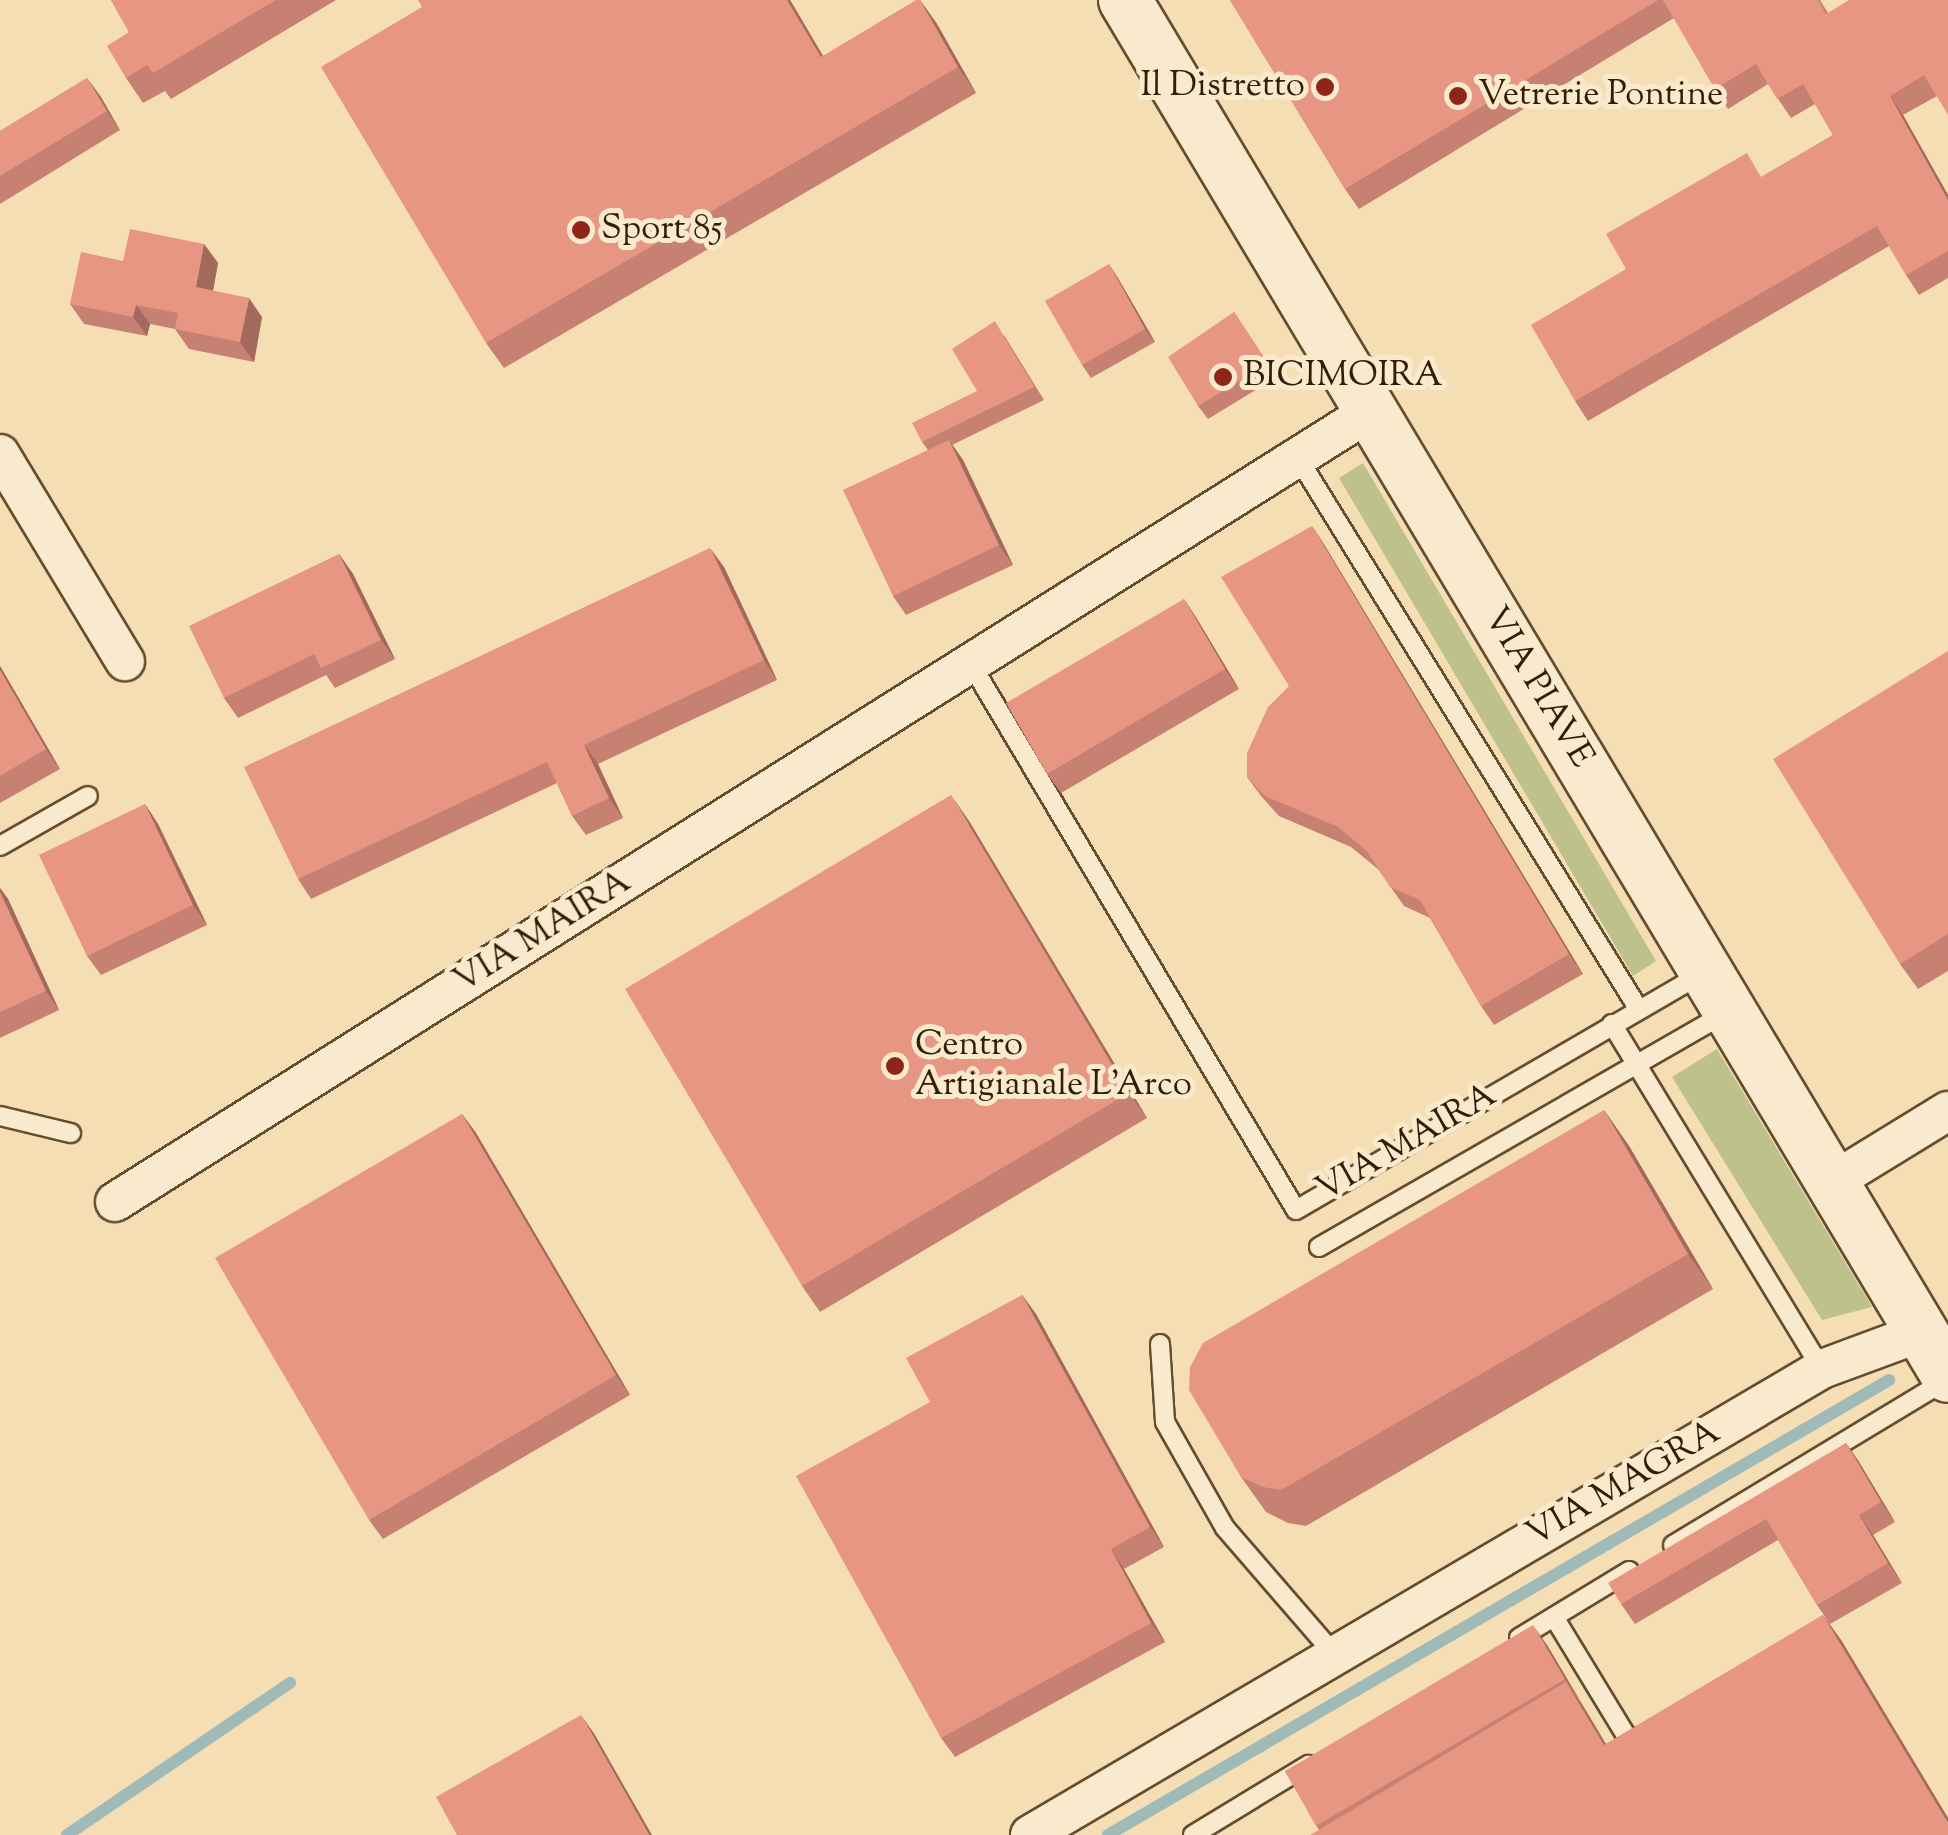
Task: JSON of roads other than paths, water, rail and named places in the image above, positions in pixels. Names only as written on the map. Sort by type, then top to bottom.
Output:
[{"type":"main road","name":"VIA PIAVE","points":[[1124,0],[1948,1377]]},
{"type":"street","name":"VIA MAIRA","points":[[115,1202],[1372,411]]},
{"type":"street","points":[[0,454],[126,662]]},
{"type":"street","points":[[1832,1182],[1948,1110]]},
{"type":"street","name":"VIA MAGRA","points":[[1030,1835],[1822,1369],[1922,1332]]},
{"type":"lane","points":[[1298,458],[1638,1008]]},
{"type":"lane","name":"VIA MAIRA","points":[[970,664],[1296,1210],[1638,1008],[1718,991]]},
{"type":"lane","points":[[0,846],[88,796]]},
{"type":"lane","points":[[1318,1248],[1637,1064],[1718,991]]},
{"type":"lane","points":[[1612,1024],[1822,1369]]},
{"type":"lane","points":[[0,1116],[71,1133]]},
{"type":"lane","points":[[1160,1344],[1166,1422],[1216,1512],[1335,1656]]},
{"type":"lane","points":[[1656,1555],[1948,1377]]},
{"type":"lane","points":[[1505,1646],[1639,1566]]},
{"type":"lane","points":[[1554,1617],[1630,1742],[1663,1722]]},
{"type":"lane","points":[[1193,1835],[1324,1756]]},
{"type":"waterway","points":[[1108,1835],[1889,1380]]},
{"type":"waterway","points":[[67,1835],[290,1683]]},
{"type":"place","name":"Il Distretto","points":[[1325,87]]},
{"type":"place","name":"Vetrerie Pontine","points":[[1458,96]]},
{"type":"place","name":"Sport 85","points":[[581,230]]},
{"type":"place","name":"BICIMOIRA","points":[[1223,377]]},
{"type":"place","name":"Centro Artigianale L'Arco","points":[[895,1066]]}]
